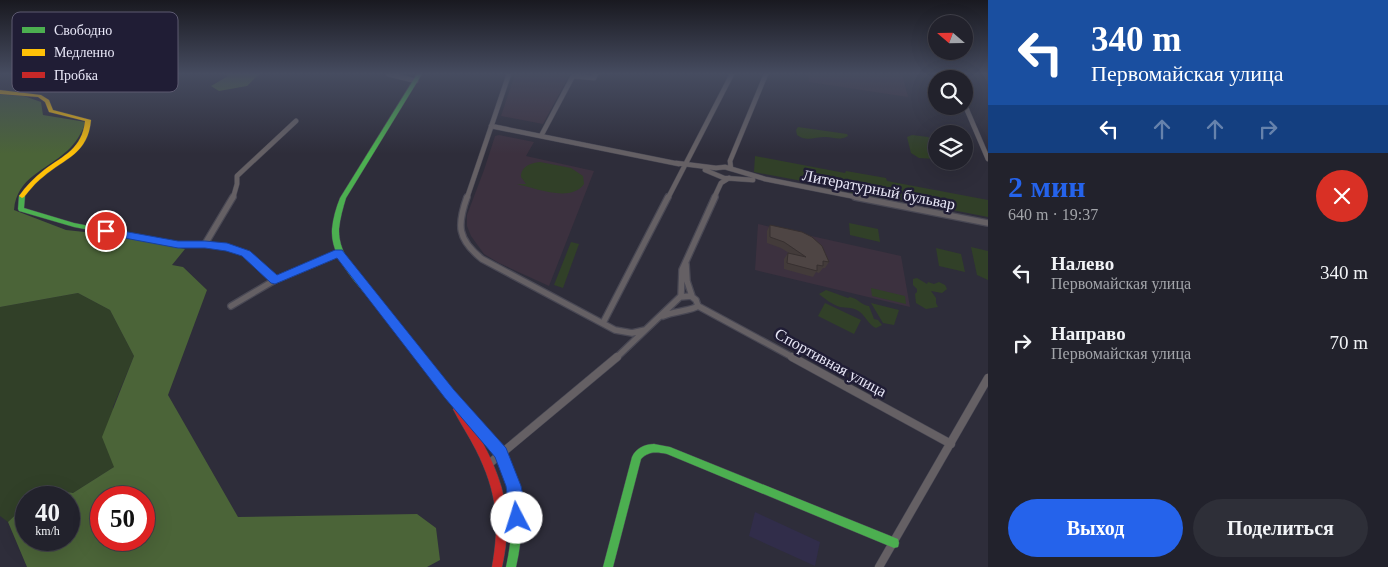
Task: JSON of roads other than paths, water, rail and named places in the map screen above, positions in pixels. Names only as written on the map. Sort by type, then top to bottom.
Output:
[{"type":"street","points":[[45,100],[48,102],[51,111],[88,120],[90,126],[78,149],[40,176],[21,197],[21,209],[74,226],[178,245],[205,244],[227,247],[246,253],[275,280]]},
{"type":"street","points":[[404,100],[343,198],[334,218],[335,242],[338,253],[450,394],[501,453],[513,486],[517,506],[515,547],[510,567]]},
{"type":"street","points":[[500,100],[460,217],[461,234],[465,243],[470,250],[488,264],[603,324],[623,332],[645,330]]},
{"type":"street","points":[[541,136],[560,100]]},
{"type":"street","points":[[603,324],[719,100]]},
{"type":"street","points":[[685,309],[678,303],[680,297],[680,277],[721,184],[731,174],[730,161],[755,100]]},
{"type":"street","points":[[969,115],[988,160]]},
{"type":"street","points":[[205,244],[211,230],[232,199],[237,186],[237,176],[296,121]]},
{"type":"street","points":[[491,126],[731,174]]},
{"type":"street","points":[[717,172],[730,161]]},
{"type":"street","points":[[723,167],[731,174]]},
{"type":"street","points":[[717,172],[721,184]]},
{"type":"street","name":"Литературный бульвар","points":[[731,174],[988,223]]},
{"type":"street","points":[[231,306],[275,280],[338,253]]},
{"type":"street","points":[[657,320],[674,311],[692,310],[698,306],[697,300],[692,296],[686,281],[686,262]]},
{"type":"street","points":[[490,463],[627,349],[680,297],[692,296]]},
{"type":"street","name":"Спортивная улица","points":[[698,306],[951,444]]},
{"type":"street","points":[[879,567],[988,378]]},
{"type":"street","points":[[450,394],[490,463],[497,482],[502,512],[503,537],[497,567]]},
{"type":"street","points":[[608,567],[637,457],[648,447],[667,450],[894,543]]}]
